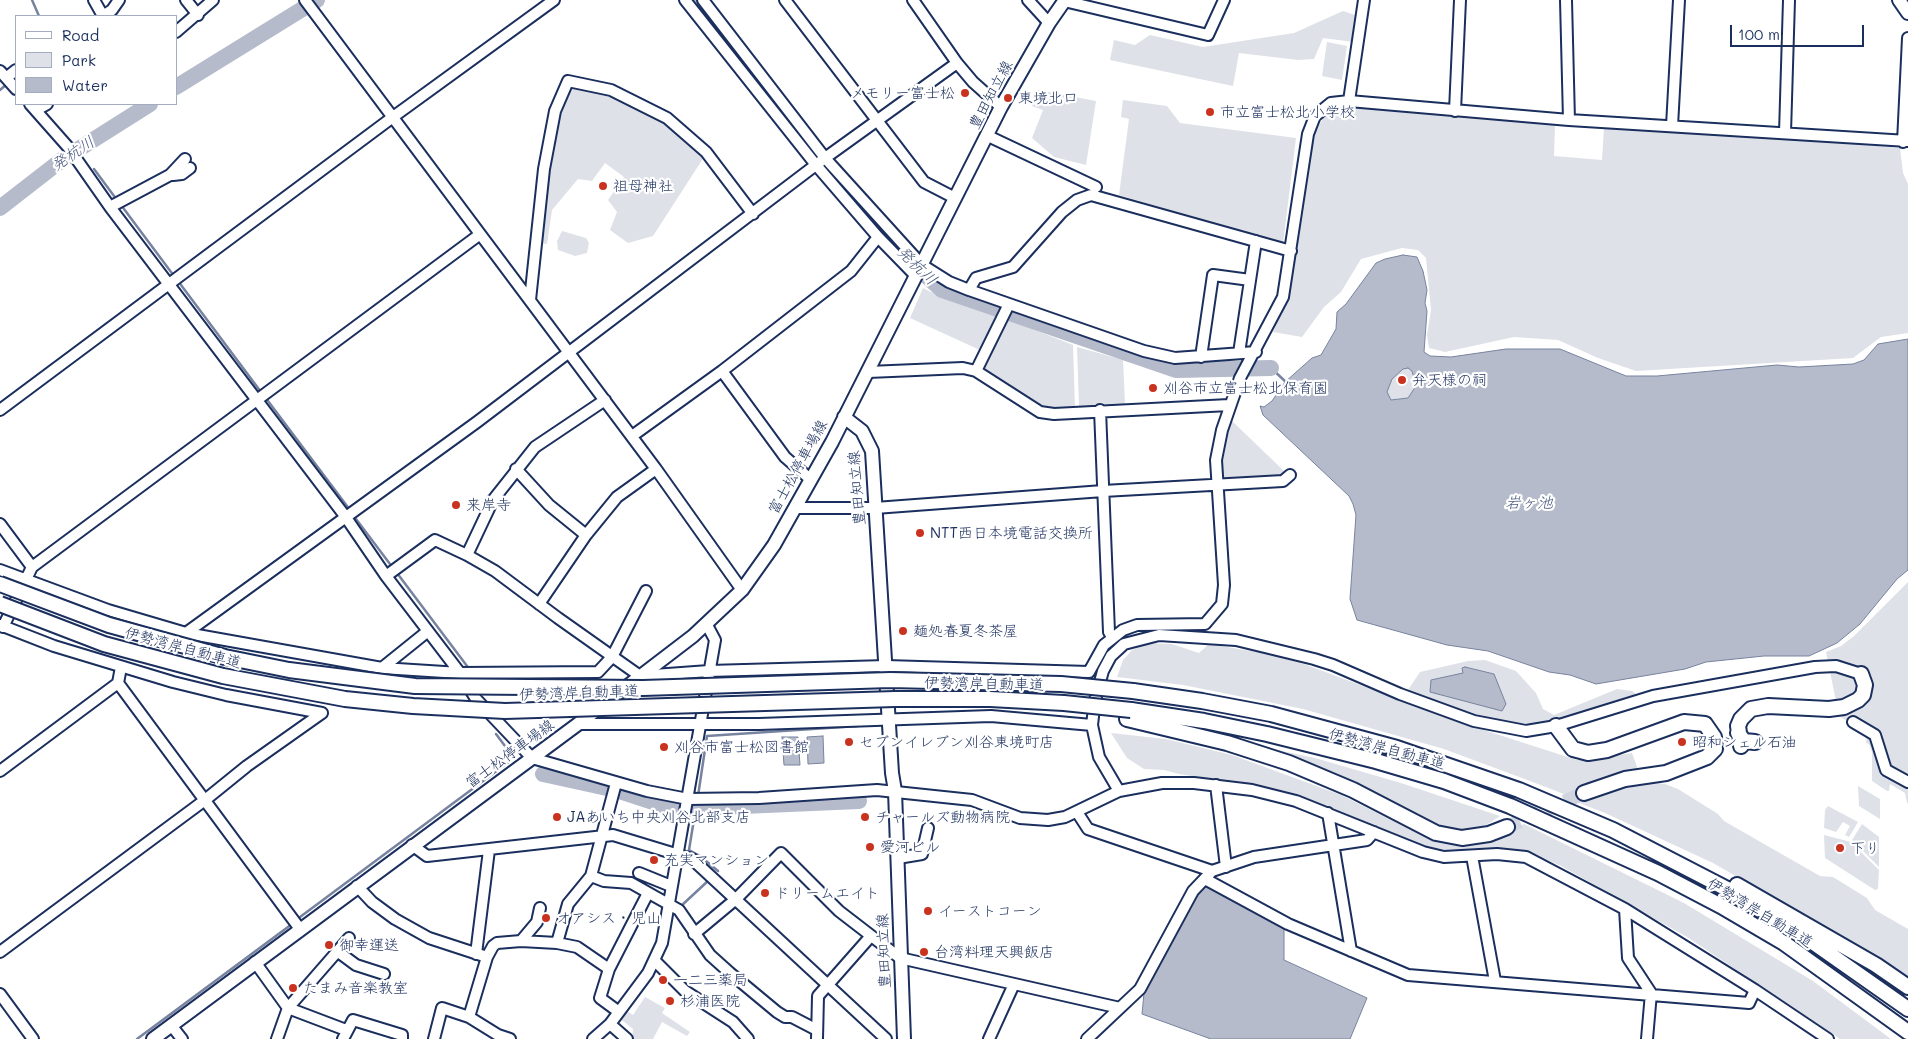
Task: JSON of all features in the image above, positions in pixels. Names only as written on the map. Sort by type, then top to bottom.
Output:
[{"type":"highway","name":"伊勢湾岸自動車道","points":[[0,584],[109,625],[225,657],[289,670],[415,686],[606,688],[890,680],[1061,684],[1133,691],[1271,714],[1397,748],[1519,790],[1613,830],[1731,891],[1794,929],[1908,1009]]},
{"type":"highway","name":"伊勢湾岸自動車道","points":[[0,604],[104,644],[223,676],[336,697],[413,706],[514,711],[895,699],[990,699],[1129,715],[1204,721],[1376,761],[1444,781],[1510,806],[1658,873],[1720,906],[1784,944],[1908,1032]]},
{"type":"highway","points":[[1755,742],[1739,740],[1738,726],[1745,714],[1759,707],[1830,709],[1851,704],[1858,700],[1864,690],[1861,674]]},
{"type":"highway","points":[[1129,715],[1227,742],[1289,763],[1353,790],[1436,833],[1468,837],[1489,834],[1507,827]]},
{"type":"highway","points":[[1556,726],[1573,749],[1588,753],[1607,750],[1684,722],[1705,724],[1714,737],[1715,749],[1707,758],[1666,773],[1625,779],[1584,793]]},
{"type":"highway","points":[[1613,830],[1698,864],[1763,898],[1876,965],[1908,987]]},
{"type":"main road","name":"豊田知立線","points":[[904,1039],[895,791],[892,773],[872,451],[862,431],[844,417],[988,136],[1001,107],[1064,0]]},
{"type":"main road","points":[[1899,0],[1908,13]]},
{"type":"main road","name":"富士松停車場線","points":[[153,1039],[255,962],[297,925],[357,886],[532,758],[706,625],[742,590],[774,546],[844,417]]},
{"type":"street","points":[[94,0],[100,15],[112,10],[119,0]]},
{"type":"street","points":[[186,0],[198,15]]},
{"type":"street","points":[[305,0],[632,436],[742,590]]},
{"type":"street","points":[[0,410],[393,117],[554,0]]},
{"type":"street","points":[[685,0],[816,165],[878,237],[919,270],[969,290],[1144,351],[1175,358],[1256,352]]},
{"type":"street","points":[[703,0],[825,158],[919,270]]},
{"type":"street","points":[[784,0],[924,182],[955,198]]},
{"type":"street","points":[[913,0],[957,63],[973,82],[1001,107]]},
{"type":"street","points":[[1028,0],[1049,23]]},
{"type":"street","points":[[1064,0],[1208,35],[1224,0]]},
{"type":"street","points":[[1350,101],[1364,0]]},
{"type":"street","points":[[1455,111],[1460,0]]},
{"type":"street","points":[[1566,0],[1569,120]]},
{"type":"street","points":[[1672,126],[1679,0]]},
{"type":"street","points":[[1785,133],[1789,0]]},
{"type":"street","points":[[178,30],[198,15],[210,1]]},
{"type":"street","points":[[388,574],[435,540],[467,554],[495,571],[538,604],[640,676],[709,671],[886,666],[1089,672],[1097,656],[1112,637],[1123,630],[1137,626],[1205,624],[1222,604],[1224,585],[1216,460],[1229,406],[1240,378],[1256,352],[1283,297],[1308,134],[1315,116],[1331,103],[1350,101],[1569,120],[1905,142],[1908,38]]},
{"type":"street","points":[[186,633],[477,422],[568,351],[825,158],[957,63]]},
{"type":"street","points":[[15,70],[3,75],[15,88]]},
{"type":"street","points":[[530,300],[544,168],[555,111],[568,81],[611,90],[667,118],[706,152],[752,214]]},
{"type":"street","points":[[33,107],[76,159],[117,203],[171,284],[388,574],[460,673],[476,699],[532,758],[687,804],[876,790],[972,800],[1020,818],[1034,821],[1065,817],[1119,791],[1162,783],[1216,785],[1252,790],[1296,801],[1444,857],[1497,854],[1526,857],[1625,909],[1755,990],[1828,1039]]},
{"type":"street","points":[[988,136],[1096,187]]},
{"type":"street","points":[[117,203],[170,175],[182,174],[187,164]]},
{"type":"street","points":[[969,290],[976,278],[1013,266],[1062,212],[1077,200],[1091,195],[1291,251]]},
{"type":"street","points":[[0,952],[205,800],[247,766],[322,713],[226,695],[121,667],[54,646],[2,626],[32,567],[480,235]]},
{"type":"street","points":[[632,436],[722,372],[851,271],[878,237]]},
{"type":"street","points":[[1239,353],[1256,240]]},
{"type":"street","points":[[1201,357],[1213,275],[1250,280]]},
{"type":"street","points":[[976,371],[1009,304]]},
{"type":"street","points":[[868,372],[963,368],[976,371],[1040,412],[1054,414],[1100,410],[1229,406]]},
{"type":"street","points":[[722,372],[785,457],[810,479]]},
{"type":"street","points":[[467,554],[493,500],[535,447],[605,400]]},
{"type":"street","points":[[1100,410],[1109,632],[1112,637]]},
{"type":"street","points":[[516,469],[548,505],[586,536]]},
{"type":"street","points":[[538,604],[586,536],[617,497],[656,469]]},
{"type":"street","points":[[795,508],[875,508],[1103,491],[1283,481],[1290,475]]},
{"type":"street","points":[[0,524],[32,567]]},
{"type":"street","points":[[0,570],[108,610],[186,633],[382,668],[460,673],[598,672],[612,657],[646,591]]},
{"type":"street","points":[[593,1039],[610,1024],[619,1012],[655,961],[662,943],[715,640],[706,625]]},
{"type":"street","points":[[382,668],[428,631]]},
{"type":"street","points":[[1119,791],[1099,757],[1092,725],[1095,700],[1103,671],[1111,656],[1124,644],[1159,635],[1236,640],[1314,659],[1333,664],[1437,708],[1496,727],[1526,731],[1556,726],[1653,696],[1815,667],[1836,666],[1861,674]]},
{"type":"street","points":[[0,771],[118,683],[121,667]]},
{"type":"street","points":[[118,683],[297,925]]},
{"type":"street","points":[[578,724],[759,724],[991,716],[1092,725]]},
{"type":"street","points":[[1853,722],[1875,735],[1886,770],[1908,782]]},
{"type":"street","points":[[557,943],[568,904],[591,876],[615,784]]},
{"type":"street","points":[[1216,785],[1226,867]]},
{"type":"street","points":[[1077,812],[1088,829],[1208,875],[1288,924],[1408,975],[1651,993],[1749,1003],[1755,990]]},
{"type":"street","points":[[1328,813],[1351,951]]},
{"type":"street","points":[[898,858],[922,854],[928,828]]},
{"type":"street","points":[[1087,1039],[1140,989],[1193,891],[1208,875],[1254,857],[1368,840],[1374,832]]},
{"type":"street","points":[[412,845],[426,856],[613,834],[692,859],[886,1039]]},
{"type":"street","points":[[476,954],[489,850]]},
{"type":"street","points":[[694,934],[736,899],[781,853],[839,911],[870,937],[900,958],[1120,1008]]},
{"type":"street","points":[[1472,856],[1495,981]]},
{"type":"street","points":[[640,872],[671,886]]},
{"type":"street","points":[[591,876],[604,881],[631,883],[669,903],[679,910],[710,955],[777,1012],[785,1017],[792,1017],[817,1034]]},
{"type":"street","points":[[357,886],[372,902],[395,919],[429,938],[487,957]]},
{"type":"street","points":[[619,1012],[600,998],[609,969],[648,893]]},
{"type":"street","points":[[520,941],[537,922],[540,908]]},
{"type":"street","points":[[1625,909],[1628,958],[1651,993],[1647,1039]]},
{"type":"street","points":[[817,1034],[818,996],[870,937]]},
{"type":"street","points":[[277,1039],[288,1008],[349,938]]},
{"type":"street","points":[[469,1017],[487,957],[493,946],[498,943],[520,941],[557,943],[577,948],[609,969]]},
{"type":"street","points":[[337,951],[356,965],[384,974]]},
{"type":"street","points":[[655,961],[685,991],[733,1022],[748,1039]]},
{"type":"street","points":[[255,962],[288,1008],[344,1034],[354,1020],[402,1035],[402,1039]]},
{"type":"street","points":[[989,1039],[1014,984]]},
{"type":"street","points":[[0,994],[33,1039]]},
{"type":"street","points":[[434,1039],[442,1008],[469,1017],[498,1035],[510,1039]]},
{"type":"street","points":[[610,1024],[627,1039]]},
{"type":"street","points":[[171,1025],[182,1039]]},
{"type":"green space","points":[[1343,11],[1358,16],[1354,42],[1323,38],[1314,59],[1298,60],[1239,53],[1233,86],[1110,60],[1114,40],[1135,45],[1150,35],[1203,47],[1294,33]]},
{"type":"green space","points":[[1327,42],[1347,46],[1342,80],[1322,76]]},
{"type":"green space","points":[[571,88],[607,95],[665,123],[704,157],[653,236],[628,243],[610,230],[617,212],[608,200],[624,177],[605,163],[592,181],[578,179],[552,210],[547,244],[540,243],[549,172],[560,113]]},
{"type":"green space","points":[[1038,90],[1096,101],[1086,165],[1054,157],[1032,138],[1043,110],[1032,106]]},
{"type":"green space","points":[[1123,100],[1167,106],[1180,123],[1296,138],[1283,244],[1119,195],[1129,119],[1121,117]]},
{"type":"green space","points":[[1341,106],[1555,125],[1554,156],[1602,160],[1604,128],[1785,138],[1900,148],[1903,173],[1908,184],[1908,333],[1881,337],[1853,358],[1636,371],[1598,358],[1558,340],[1514,337],[1445,352],[1429,348],[1427,335],[1431,310],[1426,258],[1418,250],[1402,248],[1361,259],[1341,292],[1324,307],[1302,337],[1273,332],[1287,299],[1314,135],[1323,118]]},
{"type":"green space","points":[[562,231],[586,238],[589,243],[587,253],[575,256],[558,250],[557,241]]},
{"type":"green space","points":[[923,288],[939,296],[1000,317],[982,351],[910,318]]},
{"type":"green space","points":[[1007,319],[1073,345],[1075,408],[1045,410],[981,370]]},
{"type":"green space","points":[[1077,347],[1123,360],[1125,404],[1079,407]]},
{"type":"green space","points":[[1409,368],[1412,370],[1416,386],[1408,398],[1391,400],[1387,392],[1392,379],[1403,369]]},
{"type":"green space","points":[[1231,420],[1285,472],[1281,477],[1223,480],[1223,460]]},
{"type":"green space","points":[[1908,582],[1907,803],[1905,793],[1890,784],[1889,791],[1887,791],[1872,781],[1872,752],[1869,744],[1866,743],[1867,733],[1839,716],[1826,652],[1841,646],[1854,636]]},
{"type":"green space","points":[[1149,643],[1172,644],[1199,653],[1209,644],[1263,653],[1304,664],[1462,723],[1577,760],[1590,760],[1632,753],[1639,772],[1606,789],[1643,781],[1665,784],[1678,789],[1718,814],[1724,821],[1820,876],[1833,877],[1867,898],[1875,910],[1908,929],[1908,979],[1878,958],[1713,863],[1546,787],[1444,749],[1303,709],[1183,685],[1117,677],[1123,660],[1132,650]]},
{"type":"green space","points":[[1485,660],[1516,671],[1536,693],[1543,709],[1554,715],[1617,689],[1632,691],[1636,694],[1552,721],[1534,724],[1509,722],[1473,714],[1408,690],[1420,672],[1468,661]]},
{"type":"green space","points":[[1111,733],[1166,739],[1232,755],[1341,795],[1429,839],[1455,845],[1485,841],[1524,824],[1684,903],[1813,981],[1891,1039],[1840,1039],[1687,937],[1561,866],[1526,851],[1504,848],[1452,851],[1429,847],[1386,832],[1307,799],[1270,788],[1164,770],[1144,769],[1127,758]]},
{"type":"green space","points":[[1240,742],[1315,758],[1401,783],[1500,816],[1482,828],[1462,833],[1441,829]]},
{"type":"green space","points":[[1858,786],[1880,799],[1880,819],[1859,806]]},
{"type":"green space","points":[[1828,806],[1858,822],[1849,837],[1845,835],[1850,826],[1843,822],[1836,832],[1824,828],[1825,810]]},
{"type":"green space","points":[[1862,824],[1879,837],[1879,867],[1852,840]]},
{"type":"green space","points":[[1824,835],[1851,842],[1879,870],[1878,889],[1875,890],[1825,858]]},
{"type":"green space","points":[[645,997],[665,1008],[662,1013],[690,1032],[687,1036],[662,1022],[653,1039],[632,1039],[633,1029],[618,1017],[624,1009],[633,1015]]},
{"type":"water","name":"岩ヶ池","points":[[1403,255],[1417,257],[1423,271],[1427,290],[1424,352],[1430,356],[1451,357],[1506,349],[1560,349],[1626,376],[1657,376],[1777,365],[1799,367],[1853,364],[1864,360],[1878,344],[1908,339],[1908,570],[1897,579],[1860,624],[1837,643],[1809,656],[1764,656],[1706,662],[1685,669],[1596,684],[1570,675],[1549,672],[1488,651],[1447,645],[1357,620],[1350,599],[1356,515],[1353,504],[1349,496],[1263,415],[1260,406],[1264,407],[1272,401],[1285,382],[1312,358],[1321,355],[1336,329],[1337,312],[1346,304],[1376,263]],"holes":[[[1408,368],[1412,371],[1416,386],[1408,398],[1391,400],[1387,392],[1392,379],[1403,369]]]},
{"type":"water","points":[[1465,667],[1494,674],[1506,704],[1502,711],[1430,692],[1431,680],[1463,673],[1462,668]]},
{"type":"water","points":[[823,736],[824,763],[808,764],[807,737]]},
{"type":"water","points":[[782,737],[798,737],[800,765],[784,765]]},
{"type":"water","points":[[1208,884],[1284,924],[1284,960],[1367,998],[1350,1039],[1211,1039],[1142,1014],[1144,993],[1153,974],[1191,903]]},
{"type":"waterway","points":[[32,0],[39,15]]},
{"type":"waterway","name":"発杭川","points":[[178,86],[317,0]]},
{"type":"waterway","name":"発杭川","points":[[693,0],[762,90]]},
{"type":"waterway","points":[[0,90],[7,84]]},
{"type":"waterway","name":"発杭川","points":[[0,208],[63,159],[148,105]]},
{"type":"waterway","name":"発杭川","points":[[810,150],[910,261],[942,290],[1176,370],[1271,368]]},
{"type":"waterway","points":[[94,169],[117,200]]},
{"type":"waterway","points":[[121,205],[174,276]]},
{"type":"waterway","points":[[178,281],[261,392]]},
{"type":"waterway","points":[[1271,368],[1287,383]]},
{"type":"waterway","points":[[265,397],[350,510]]},
{"type":"waterway","points":[[353,515],[393,568]]},
{"type":"waterway","points":[[397,573],[467,666]]},
{"type":"waterway","points":[[698,796],[707,736],[858,726]]},
{"type":"waterway","points":[[296,920],[510,761],[511,754],[496,734]]},
{"type":"waterway","points":[[543,774],[616,790],[683,812],[696,808],[859,801]]},
{"type":"waterway","points":[[697,801],[689,850],[700,856],[718,871]]},
{"type":"waterway","points":[[681,906],[709,880]]},
{"type":"waterway","points":[[137,1039],[292,924]]},
{"type":"tunnel","points":[[1507,827],[1584,793]]},
{"type":"place","name":"メモリー富士松","points":[[965,93]]},
{"type":"place","name":"東境北口","points":[[1008,98]]},
{"type":"place","name":"市立富士松北小学校","points":[[1210,112]]},
{"type":"place","name":"祖母神社","points":[[603,186]]},
{"type":"place","name":"弁天様の祠","points":[[1402,380]]},
{"type":"place","name":"刈谷市立富士松北保育園","points":[[1153,388]]},
{"type":"place","name":"来岸寺","points":[[456,505]]},
{"type":"place","name":"NTT西日本境電話交換所","points":[[920,533]]},
{"type":"place","name":"麺処春夏冬茶屋","points":[[903,631]]},
{"type":"place","name":"セブンイレブン刈谷東境町店","points":[[849,742]]},
{"type":"place","name":"昭和シェル石油","points":[[1682,742]]},
{"type":"place","name":"刈谷市富士松図書館","points":[[664,747]]},
{"type":"place","name":"JAあいち中央刈谷北部支店","points":[[557,817]]},
{"type":"place","name":"チャールズ動物病院","points":[[865,817]]},
{"type":"place","name":"愛河ビル","points":[[870,847]]},
{"type":"place","name":"下り","points":[[1840,848]]},
{"type":"place","name":"充実マンション","points":[[654,860]]},
{"type":"place","name":"ドリームエイト","points":[[765,893]]},
{"type":"place","name":"イーストコーン","points":[[928,911]]},
{"type":"place","name":"オアシス・児山","points":[[546,918]]},
{"type":"place","name":"御幸運送","points":[[329,945]]},
{"type":"place","name":"台湾料理天興飯店","points":[[924,952]]},
{"type":"place","name":"一二三薬局","points":[[663,980]]},
{"type":"place","name":"たまみ音楽教室","points":[[293,988]]},
{"type":"place","name":"杉浦医院","points":[[670,1001]]}]
